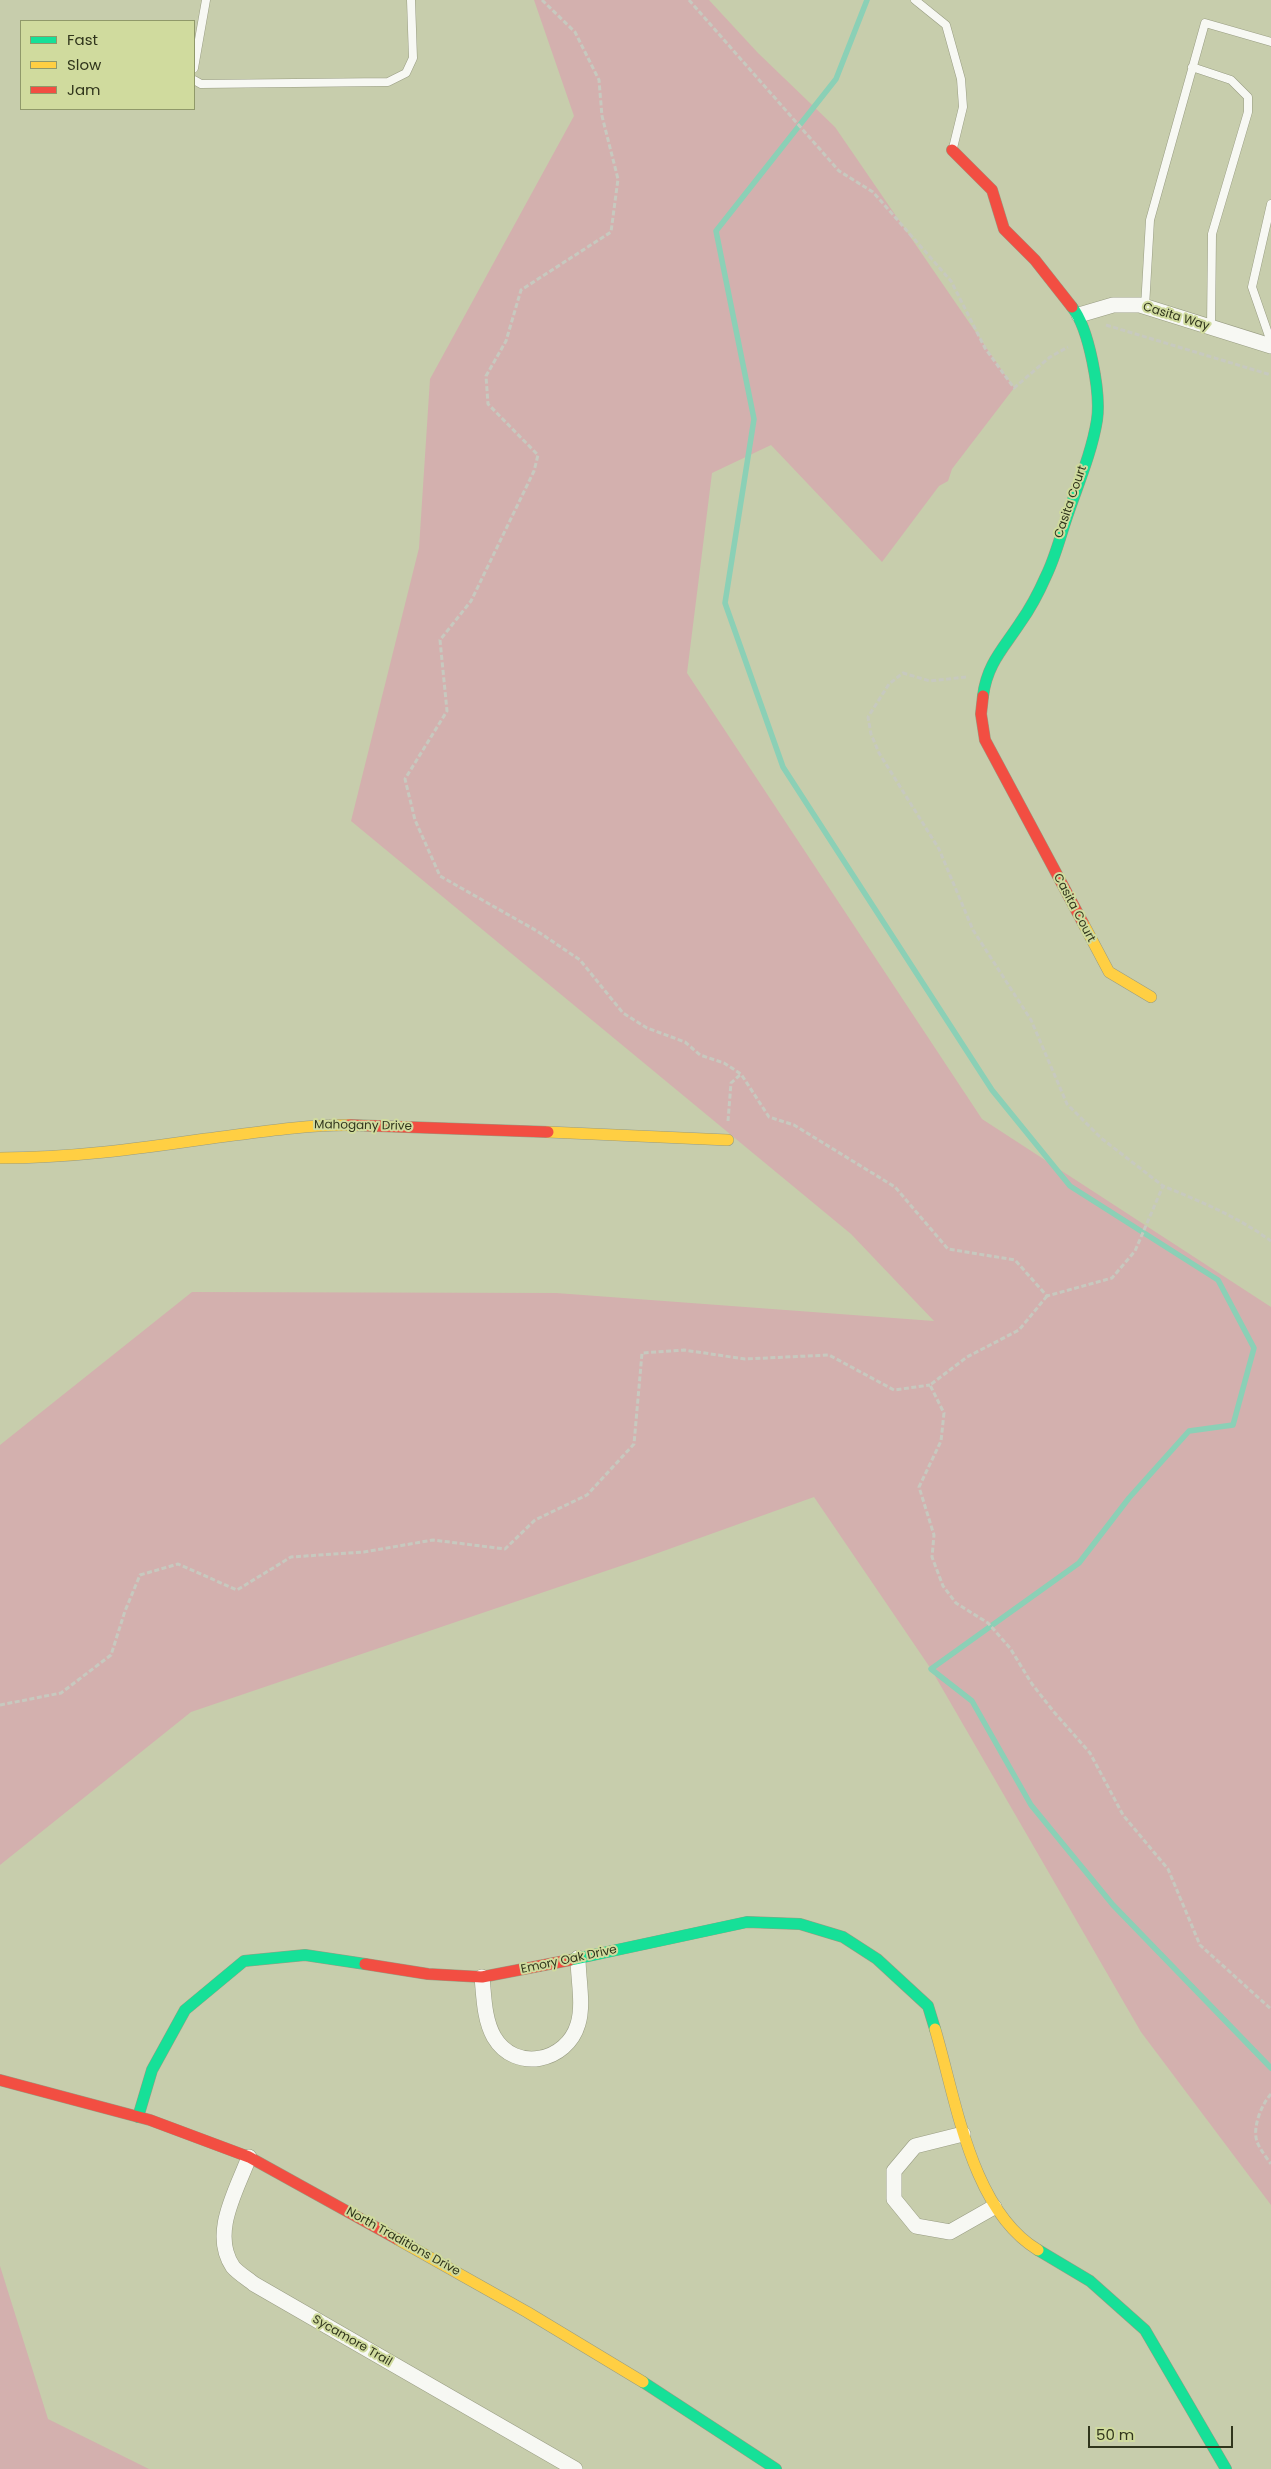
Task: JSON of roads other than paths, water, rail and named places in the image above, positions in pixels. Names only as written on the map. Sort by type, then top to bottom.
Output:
[{"type":"street","name":"Casita Court","points":[[952,150],[992,190],[1004,229],[1034,260],[1079,314],[1087,336],[1094,375],[1097,419],[1090,448],[1047,575],[1021,622],[995,657],[987,677],[981,714],[985,740],[1109,972],[1151,997]]},
{"type":"street","name":"Casita Way","points":[[1079,314],[1113,305],[1145,307],[1271,346]]},
{"type":"street","name":"Mahogany Drive","points":[[0,1158],[46,1158],[113,1152],[308,1125],[405,1126],[728,1140]]},
{"type":"street","name":"Emory Oak Drive","points":[[138,2117],[152,2070],[185,2010],[244,1961],[305,1955],[428,1974],[482,1977],[747,1922],[800,1924],[843,1937],[877,1959],[928,2006],[947,2068],[963,2134],[994,2207],[1025,2242],[1090,2280],[1145,2330],[1226,2469]]},
{"type":"street","points":[[482,1977],[485,2010],[495,2038],[507,2051],[517,2056],[532,2059],[548,2057],[562,2050],[573,2037],[579,2022],[578,1958]]},
{"type":"street","name":"North Traditions Drive","points":[[0,2080],[138,2117],[249,2157],[527,2312],[638,2379],[776,2469]]},
{"type":"street","points":[[963,2134],[915,2146],[894,2171],[894,2199],[916,2226],[950,2232],[994,2207]]},
{"type":"street","name":"Sycamore Trail","points":[[249,2157],[224,2226],[224,2247],[234,2268],[254,2284],[575,2469]]},
{"type":"lane","points":[[195,62],[206,0]]},
{"type":"lane","points":[[195,81],[201,84],[388,82],[406,73],[413,58],[411,0]]},
{"type":"lane","name":"Casita Court","points":[[915,0],[946,26],[961,79],[963,107],[952,150]]},
{"type":"lane","points":[[1145,307],[1150,220],[1204,23],[1271,42]]},
{"type":"lane","points":[[1192,66],[1231,80],[1248,98],[1248,112],[1212,234],[1210,328]]},
{"type":"lane","points":[[1271,204],[1252,287],[1271,342]]},
{"type":"waterway","points":[[867,0],[836,79],[716,231],[754,419],[725,603],[783,767],[992,1090],[1070,1186],[1218,1280],[1254,1348],[1233,1425],[1189,1431],[1129,1498],[1079,1563],[931,1669],[972,1701],[1031,1805],[1113,1905],[1271,2068]]}]
